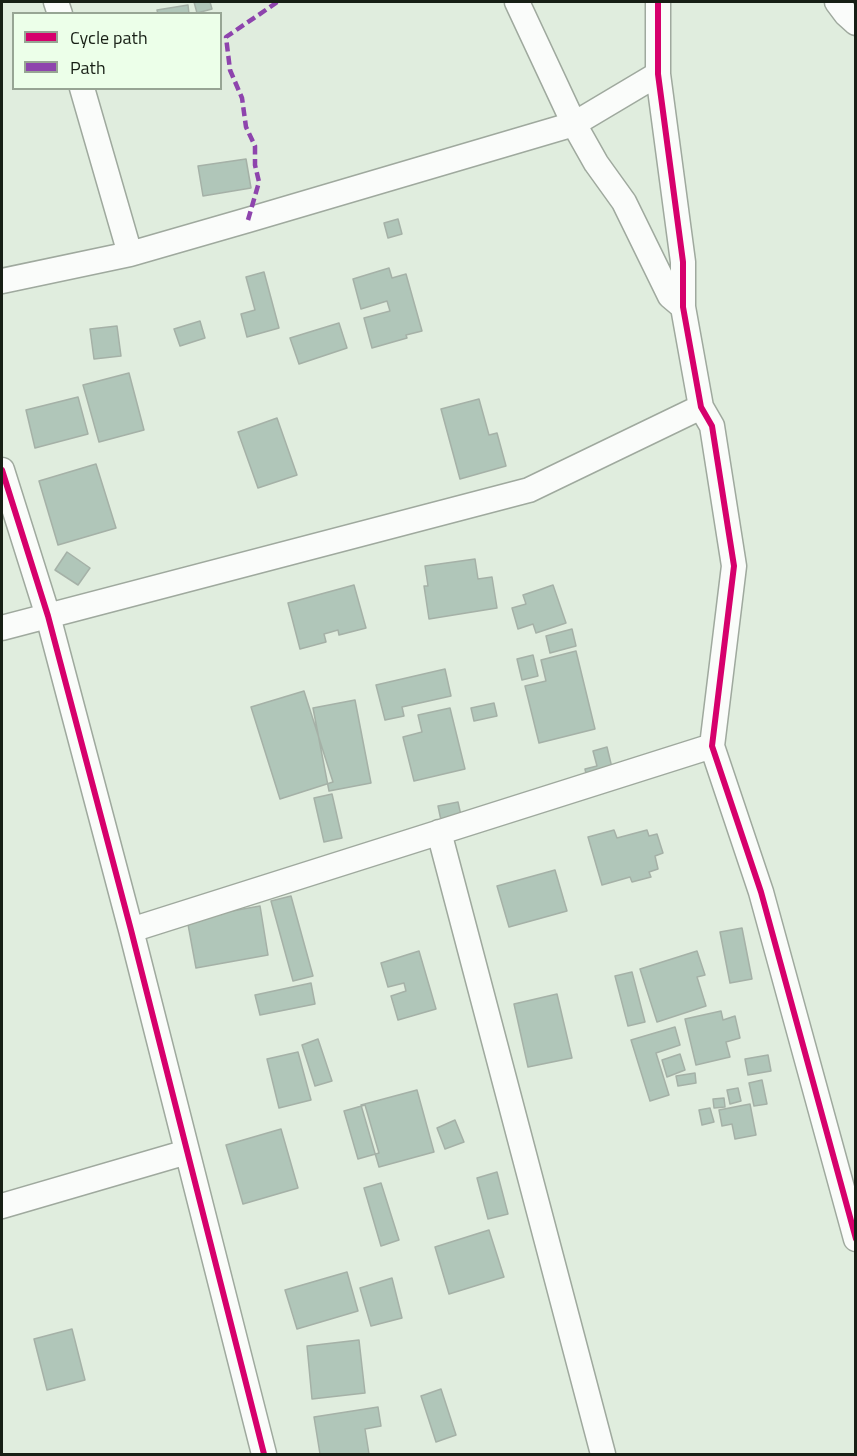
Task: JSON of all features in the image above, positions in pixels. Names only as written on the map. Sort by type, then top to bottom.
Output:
[{"type":"street","points":[[517,2],[574,124],[596,163],[624,202],[670,296],[683,307]]},
{"type":"street","points":[[658,2],[658,74],[683,262],[683,307],[701,407],[712,426],[734,566],[712,746],[761,892],[855,1239]]},
{"type":"street","points":[[837,2],[855,23]]},
{"type":"street","points":[[2,281],[130,254],[574,124],[658,74]]},
{"type":"street","points":[[83,90],[130,254]]},
{"type":"street","points":[[2,628],[529,490],[701,407]]},
{"type":"street","points":[[2,470],[48,616],[131,930],[264,1455]]},
{"type":"street","points":[[131,930],[712,746]]},
{"type":"street","points":[[440,832],[603,1455]]},
{"type":"street","points":[[2,1206],[187,1152]]},
{"type":"building","points":[[194,2],[210,2],[212,9],[197,12]]},
{"type":"building","points":[[188,5],[189,12],[158,12],[157,10]]},
{"type":"building","points":[[246,159],[251,188],[203,196],[198,166]]},
{"type":"building","points":[[398,219],[402,234],[388,238],[384,223]]},
{"type":"building","points":[[389,268],[392,278],[406,274],[422,331],[372,348],[364,318],[390,311],[387,301],[361,309],[353,279]]},
{"type":"building","points":[[264,272],[279,328],[247,337],[241,314],[255,310],[246,277]]},
{"type":"building","points":[[200,321],[205,338],[180,346],[174,329]]},
{"type":"building","points":[[339,323],[347,348],[299,364],[290,338]]},
{"type":"building","points":[[117,326],[121,356],[94,359],[90,329]]},
{"type":"building","points":[[129,373],[144,430],[99,442],[83,385]]},
{"type":"building","points":[[78,397],[88,434],[35,448],[26,410]]},
{"type":"building","points":[[479,399],[489,435],[497,433],[506,466],[460,479],[441,409]]},
{"type":"building","points":[[277,418],[297,475],[258,488],[238,432]]},
{"type":"building","points":[[96,464],[116,528],[58,545],[39,481]]},
{"type":"building","points":[[67,552],[90,568],[78,585],[55,570]]},
{"type":"building","points":[[475,559],[478,579],[492,577],[497,608],[429,619],[424,586],[428,586],[425,566]]},
{"type":"building","points":[[354,585],[366,628],[339,635],[338,630],[324,634],[326,642],[300,649],[288,603]]},
{"type":"building","points":[[553,585],[566,623],[536,633],[533,624],[518,629],[512,608],[526,604],[523,595]]},
{"type":"building","points":[[572,629],[576,646],[550,653],[546,636]]},
{"type":"building","points":[[576,651],[595,729],[539,743],[525,686],[546,681],[541,660]]},
{"type":"building","points":[[533,655],[538,676],[522,680],[517,659]]},
{"type":"building","points":[[445,669],[451,696],[402,707],[404,716],[385,720],[376,685]]},
{"type":"building","points":[[304,691],[333,782],[280,799],[251,707]]},
{"type":"building","points":[[355,700],[371,783],[329,791],[313,708]]},
{"type":"building","points":[[494,703],[497,716],[474,721],[471,708]]},
{"type":"building","points":[[450,708],[465,769],[414,781],[403,737],[422,732],[418,715]]},
{"type":"building","points":[[607,747],[614,776],[588,783],[585,769],[597,766],[593,751]]},
{"type":"building","points":[[332,794],[342,838],[324,842],[314,798]]},
{"type":"building","points":[[458,802],[462,820],[442,825],[438,806]]},
{"type":"building","points":[[614,830],[617,838],[647,830],[649,836],[657,834],[663,853],[655,856],[658,869],[649,872],[651,877],[632,882],[630,877],[602,885],[588,837]]},
{"type":"building","points":[[555,870],[567,911],[509,927],[497,886]]},
{"type":"building","points":[[291,896],[313,976],[293,981],[271,901]]},
{"type":"building","points":[[260,906],[268,955],[196,968],[187,919]]},
{"type":"building","points":[[742,928],[752,979],[730,983],[720,932]]},
{"type":"building","points":[[419,951],[436,1009],[398,1020],[391,996],[406,991],[404,983],[388,987],[381,963]]},
{"type":"building","points":[[697,951],[705,975],[697,977],[706,1006],[657,1022],[640,969]]},
{"type":"building","points":[[632,972],[645,1022],[628,1026],[615,976]]},
{"type":"building","points":[[311,983],[315,1004],[260,1015],[255,995]]},
{"type":"building","points":[[557,994],[572,1058],[528,1067],[514,1004]]},
{"type":"building","points":[[721,1011],[723,1020],[735,1016],[740,1038],[726,1042],[730,1057],[696,1065],[685,1019]]},
{"type":"building","points":[[675,1027],[680,1045],[656,1053],[669,1095],[650,1101],[631,1040]]},
{"type":"building","points":[[318,1039],[332,1081],[315,1086],[302,1045]]},
{"type":"building","points":[[298,1052],[311,1100],[279,1108],[267,1059]]},
{"type":"building","points":[[680,1054],[685,1070],[667,1077],[662,1060]]},
{"type":"building","points":[[768,1055],[771,1071],[748,1075],[745,1059]]},
{"type":"building","points":[[695,1073],[696,1083],[678,1086],[676,1076]]},
{"type":"building","points":[[762,1080],[767,1104],[754,1106],[749,1083]]},
{"type":"building","points":[[738,1088],[741,1101],[730,1104],[727,1090]]},
{"type":"building","points":[[417,1090],[434,1152],[379,1167],[361,1105]]},
{"type":"building","points":[[724,1098],[725,1107],[714,1108],[713,1099]]},
{"type":"building","points":[[750,1104],[756,1135],[735,1139],[732,1124],[722,1126],[719,1110]]},
{"type":"building","points":[[365,1105],[379,1153],[358,1159],[344,1111]]},
{"type":"building","points":[[710,1108],[714,1122],[702,1125],[699,1110]]},
{"type":"building","points":[[455,1120],[464,1142],[445,1149],[437,1128]]},
{"type":"building","points":[[281,1129],[298,1188],[243,1204],[226,1145]]},
{"type":"building","points":[[497,1172],[508,1214],[488,1219],[477,1178]]},
{"type":"building","points":[[381,1183],[399,1240],[381,1246],[364,1188]]},
{"type":"building","points":[[489,1230],[504,1277],[449,1294],[435,1247]]},
{"type":"building","points":[[347,1272],[358,1311],[297,1329],[285,1290]]},
{"type":"building","points":[[392,1278],[402,1318],[371,1326],[360,1288]]},
{"type":"building","points":[[72,1329],[85,1380],[47,1390],[34,1339]]},
{"type":"building","points":[[359,1340],[365,1393],[312,1399],[307,1346]]},
{"type":"building","points":[[441,1389],[456,1435],[436,1442],[421,1396]]},
{"type":"building","points":[[378,1407],[381,1426],[365,1429],[369,1454],[320,1454],[314,1417]]},
{"type":"marked path","points":[[248,220],[259,182],[255,165],[255,146],[246,127],[242,98],[230,70],[226,37],[276,2]]},
{"type":"cycle path","points":[[658,2],[658,74],[683,262],[683,307],[701,407],[712,426],[734,566],[712,746],[761,892],[856,1239]]},
{"type":"cycle path","points":[[2,470],[48,616],[131,930],[264,1454]]}]
